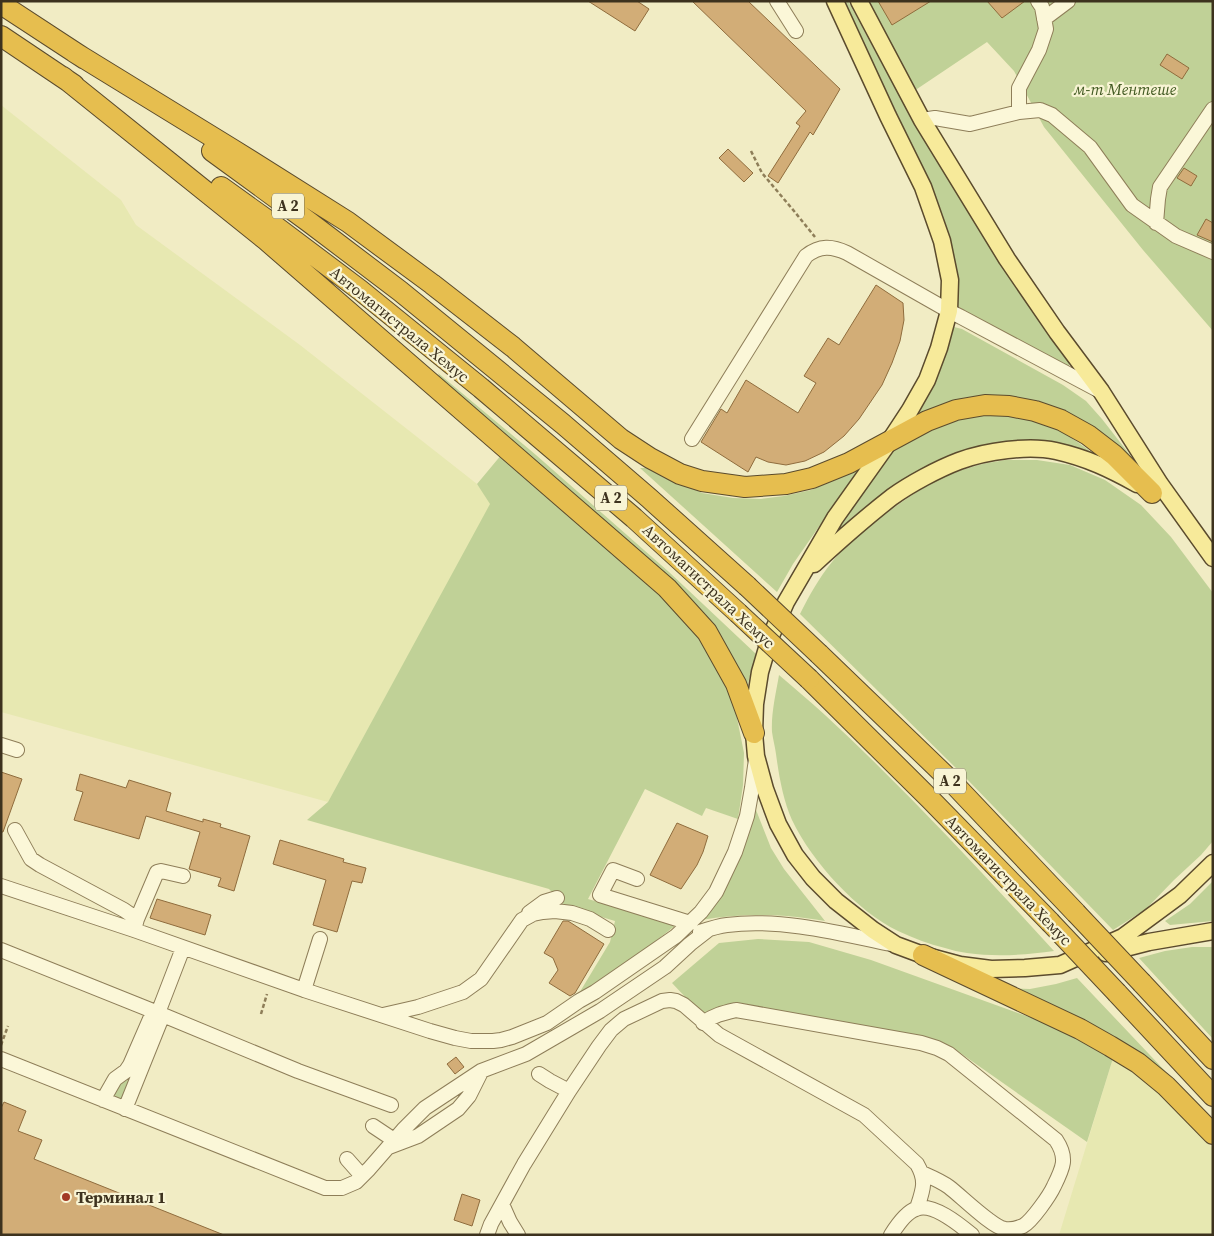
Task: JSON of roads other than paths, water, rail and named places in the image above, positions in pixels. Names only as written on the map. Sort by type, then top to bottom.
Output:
[{"type":"highway","name":"Автомагистрала Хемус","points":[[1,4],[74,52],[309,222],[400,291],[570,430],[649,498],[747,586],[951,781],[1213,1059]]},
{"type":"highway","name":"Автомагистрала Хемус","points":[[1,36],[63,77],[267,220],[367,296],[481,388],[626,511],[810,679],[1050,922],[1213,1096]]},
{"type":"highway","points":[[74,52],[232,148],[348,222],[513,347],[621,439],[650,458],[680,474],[702,481],[745,488],[786,484],[812,478],[849,463],[927,421],[956,410],[985,405],[1008,406],[1034,411],[1061,420],[1088,435],[1114,455],[1152,493]]},
{"type":"highway","points":[[63,77],[266,240],[667,588],[707,632],[736,684],[754,732]]},
{"type":"highway","points":[[923,956],[1080,1029],[1138,1063],[1166,1086],[1213,1134]]},
{"type":"main road","points":[[836,1],[888,116],[923,187],[942,242],[950,280],[949,311],[939,348],[927,380],[889,442],[835,518],[786,602],[770,638],[760,672],[755,704],[754,732],[756,756],[765,789],[778,824],[795,855],[813,878],[836,902],[896,945],[923,956],[960,965],[991,969],[1060,965],[1149,942],[1213,930]]},
{"type":"main road","points":[[859,1],[922,120],[1007,259],[1056,332],[1101,391],[1160,484],[1213,558]]},
{"type":"main road","points":[[802,574],[893,496],[959,460],[1020,448],[1054,451],[1085,459],[1113,470],[1152,493],[1191,528]]},
{"type":"main road","points":[[1060,965],[1123,937],[1180,895],[1213,863]]},
{"type":"street","points":[[777,1],[796,31]]},
{"type":"street","points":[[1019,112],[1019,88],[1039,50],[1046,29],[1042,7],[1038,1]]},
{"type":"street","points":[[1044,18],[1068,1]]},
{"type":"street","points":[[922,120],[936,118],[970,124],[1019,112],[1040,110],[1052,115],[1090,147],[1132,205],[1176,236],[1213,252]]},
{"type":"street","points":[[1156,223],[1160,187],[1213,110]]},
{"type":"street","points":[[692,439],[806,256],[816,249],[829,247],[847,253],[949,311],[1101,391]]},
{"type":"street","points":[[1,745],[17,750]]},
{"type":"street","points":[[1,886],[135,925],[183,948],[304,990],[455,1038],[471,1041],[501,1040],[548,1023],[676,936],[701,912],[716,892],[735,852],[746,816],[756,756]]},
{"type":"street","points":[[15,830],[31,859],[124,910],[135,925]]},
{"type":"street","points":[[637,879],[613,870],[600,896],[690,923]]},
{"type":"street","points":[[135,925],[157,872],[161,871],[183,876]]},
{"type":"street","points":[[382,1015],[418,1007],[463,992],[481,979],[522,920],[544,902],[557,898]]},
{"type":"street","points":[[522,920],[534,914],[555,911],[572,913],[590,919],[608,930]]},
{"type":"street","points":[[1,1060],[325,1188],[334,1189],[350,1186],[356,1182],[425,1108],[481,1071],[526,1054],[600,1010],[626,999],[670,974],[708,930],[726,925],[778,925],[802,927],[896,945]]},
{"type":"street","points":[[304,990],[320,939]]},
{"type":"street","points":[[103,1100],[115,1079],[126,1071],[130,1065],[150,1019],[158,1012],[183,948]]},
{"type":"street","points":[[1,950],[158,1012],[298,1071],[391,1105]]},
{"type":"street","points":[[487,1235],[524,1164],[599,1046],[624,1019],[662,1001],[670,1000],[684,1005],[718,1035],[864,1115],[917,1164],[924,1182],[917,1208]]},
{"type":"street","points":[[703,1023],[721,1013],[736,1010],[937,1048],[956,1059],[1056,1140],[1064,1158],[1062,1170],[1048,1196],[1024,1226],[1012,1229],[1003,1229],[993,1223],[948,1186],[922,1173]]},
{"type":"street","points":[[125,1109],[160,1022],[158,1012]]},
{"type":"street","points":[[391,1143],[418,1136],[458,1109],[469,1096],[481,1071]]},
{"type":"street","points":[[539,1074],[569,1091]]},
{"type":"street","points":[[374,1126],[391,1143]]},
{"type":"street","points":[[347,1159],[362,1176]]},
{"type":"street","points":[[502,1204],[518,1235]]},
{"type":"street","points":[[891,1235],[911,1211],[925,1207],[945,1215],[972,1235]]},
{"type":"place","name":"Терминал 1","points":[[66,1197]]},
{"type":"park label","name":"м-т Ментeше","points":[[1125,89]]}]
